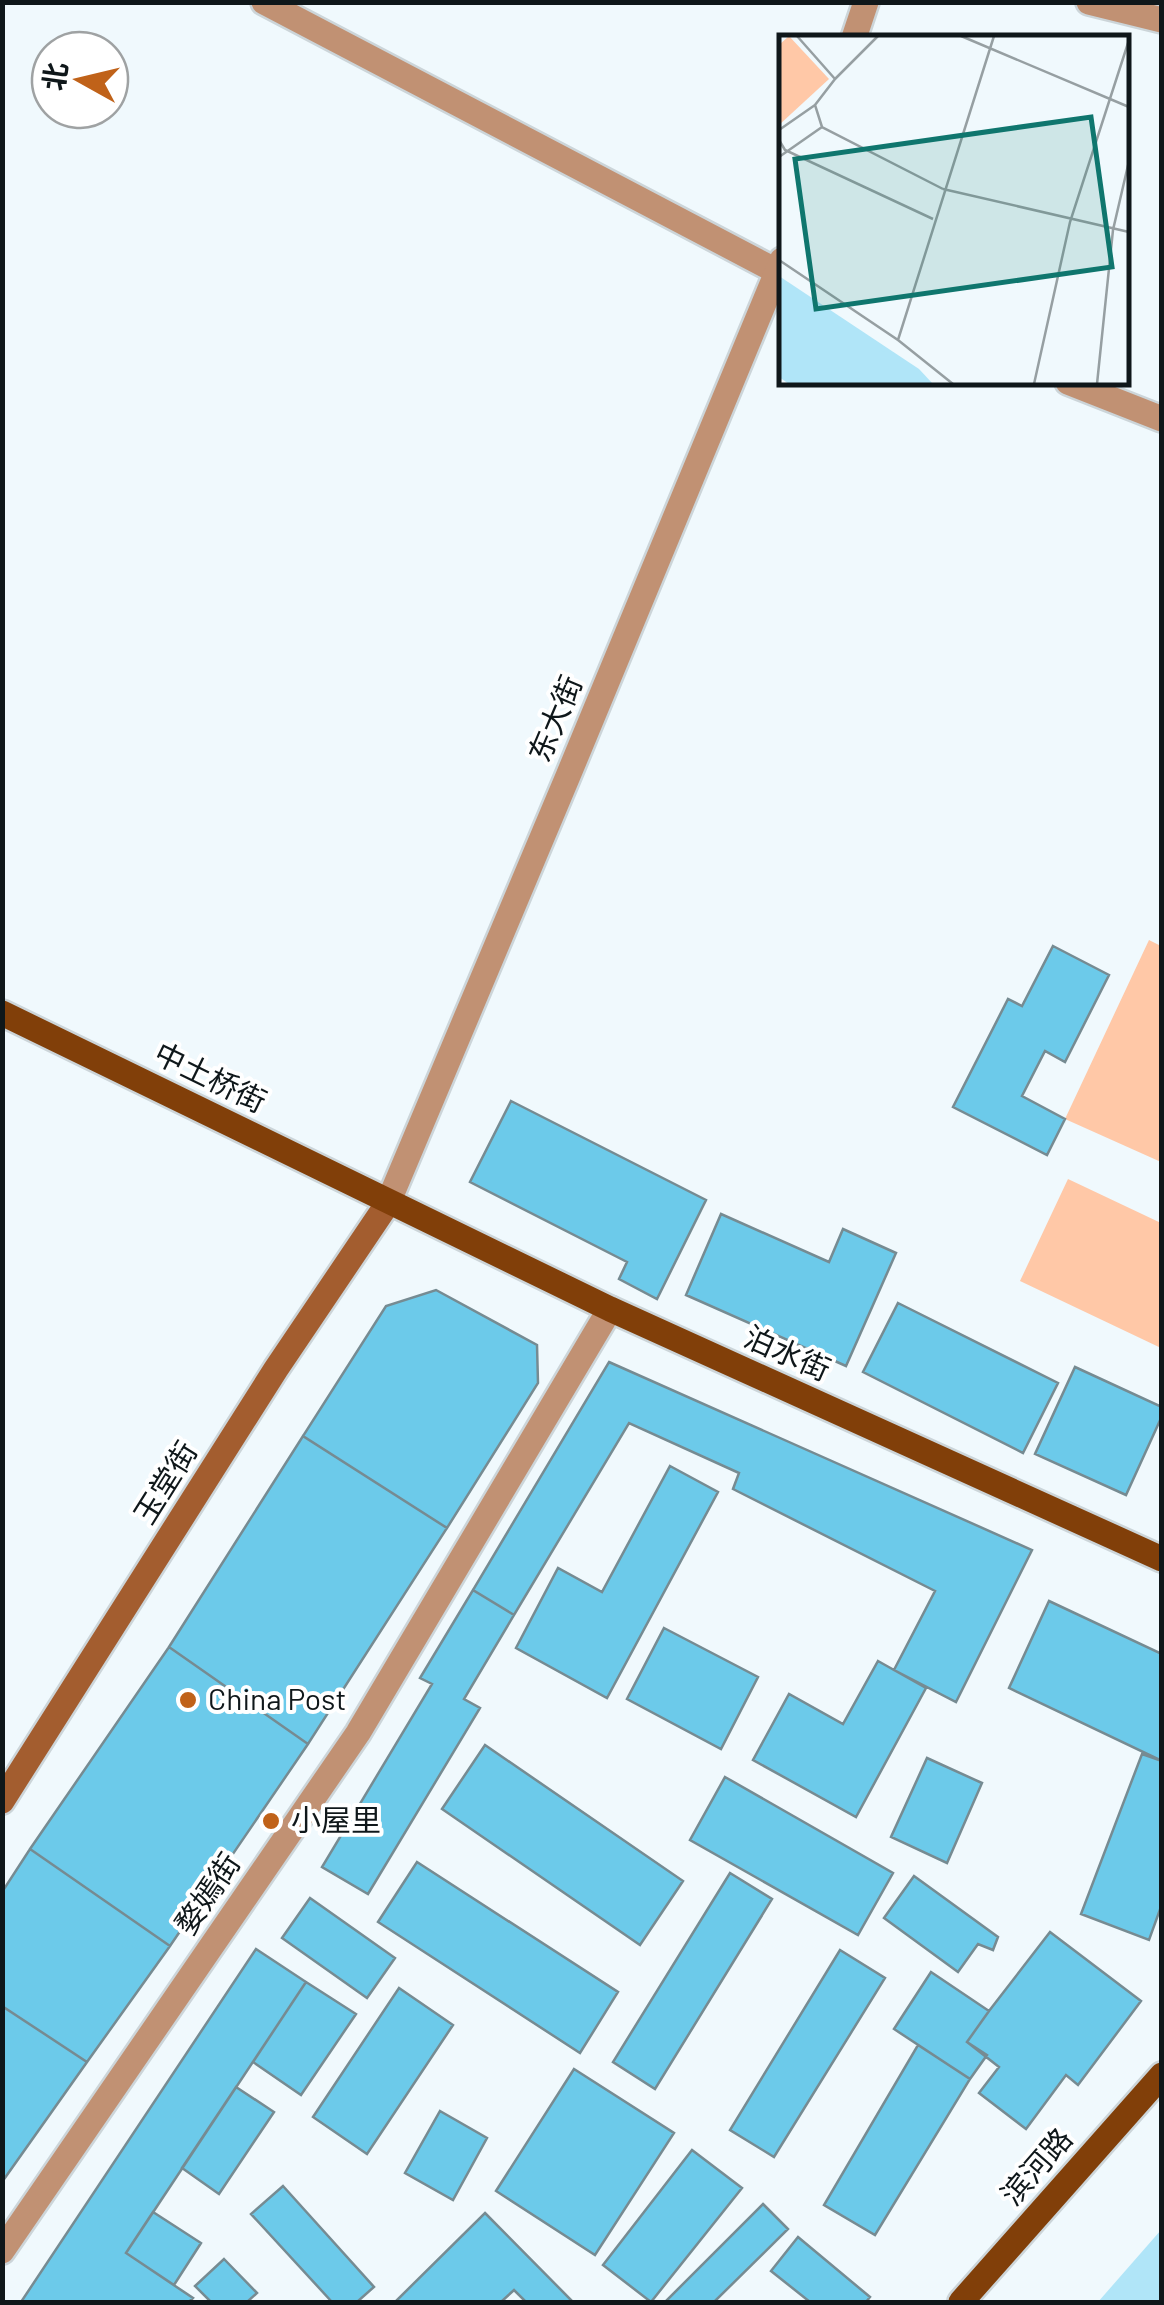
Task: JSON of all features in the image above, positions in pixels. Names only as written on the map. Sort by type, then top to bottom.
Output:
[{"type":"main road","name":"中土桥街","points":[[2,1013],[388,1202]]},
{"type":"main road","name":"泊水街","points":[[388,1202],[610,1309],[1162,1559]]},
{"type":"main road","name":"玉堂街","points":[[2,1801],[276,1369],[388,1202]]},
{"type":"main road","name":"滨河路","points":[[961,2302],[1162,2075]]},
{"type":"street","points":[[264,2],[779,268]]},
{"type":"street","points":[[855,35],[866,2]]},
{"type":"street","points":[[1089,2],[1162,20]]},
{"type":"street","name":"东大街","points":[[388,1202],[779,271]]},
{"type":"street","points":[[1076,385],[1162,419]]},
{"type":"street","name":"婺嫣街","points":[[2,2251],[358,1734],[610,1309]]},
{"type":"shaded area","points":[[1149,940],[1161,946],[1161,1162],[1065,1119]]},
{"type":"shaded area","points":[[1068,1179],[1161,1223],[1161,1348],[1020,1281]]},
{"type":"water","points":[[1161,2230],[1161,2302],[1098,2302]]},
{"type":"building","points":[[1053,946],[1109,975],[1065,1062],[1045,1051],[1022,1096],[1065,1119],[1047,1155],[953,1107],[1008,999],[1022,1006]]},
{"type":"building","points":[[511,1101],[706,1200],[657,1299],[619,1279],[627,1262],[470,1182]]},
{"type":"building","points":[[721,1214],[829,1262],[843,1229],[896,1253],[846,1366],[686,1295]]},
{"type":"building","points":[[436,1290],[537,1345],[538,1383],[447,1528],[303,1436],[386,1306]]},
{"type":"building","points":[[898,1303],[1058,1383],[1023,1453],[863,1372]]},
{"type":"building","points":[[609,1362],[1032,1550],[956,1702],[894,1670],[935,1591],[733,1489],[739,1473],[629,1423],[514,1615],[473,1590]]},
{"type":"building","points":[[1075,1367],[1162,1407],[1162,1416],[1126,1495],[1035,1454]]},
{"type":"building","points":[[303,1436],[447,1528],[308,1744],[169,1647]]},
{"type":"building","points":[[670,1466],[718,1492],[607,1698],[516,1648],[558,1568],[602,1592]]},
{"type":"building","points":[[473,1590],[514,1615],[464,1699],[480,1708],[368,1894],[322,1867],[432,1684],[420,1678]]},
{"type":"building","points":[[1049,1601],[1162,1654],[1162,1761],[1009,1688]]},
{"type":"building","points":[[664,1628],[758,1677],[721,1749],[627,1699]]},
{"type":"building","points":[[169,1647],[308,1744],[170,1946],[30,1849]]},
{"type":"building","points":[[878,1661],[926,1688],[856,1817],[753,1760],[789,1694],[843,1724]]},
{"type":"building","points":[[485,1745],[683,1881],[640,1945],[442,1809]]},
{"type":"building","points":[[1142,1754],[1162,1761],[1162,1904],[1149,1940],[1081,1914]]},
{"type":"building","points":[[927,1758],[982,1783],[947,1863],[891,1837]]},
{"type":"building","points":[[725,1777],[893,1873],[858,1935],[690,1840]]},
{"type":"building","points":[[30,1849],[170,1946],[87,2062],[2,2006],[2,1892]]},
{"type":"building","points":[[417,1862],[618,1992],[580,2053],[378,1922]]},
{"type":"building","points":[[730,1873],[772,1899],[655,2089],[613,2062]]},
{"type":"building","points":[[914,1876],[998,1937],[993,1950],[978,1944],[958,1972],[884,1918]]},
{"type":"building","points":[[310,1898],[395,1958],[367,1998],[282,1938]]},
{"type":"building","points":[[1050,1932],[1141,2001],[1078,2085],[1066,2075],[1026,2129],[979,2093],[999,2067],[967,2042]]},
{"type":"building","points":[[256,1949],[306,1982],[126,2253],[193,2298],[189,2302],[21,2302]]},
{"type":"building","points":[[840,1950],[885,1978],[774,2157],[730,2130]]},
{"type":"building","points":[[931,1972],[989,2011],[967,2042],[987,2055],[970,2079],[894,2029]]},
{"type":"building","points":[[306,1982],[356,2014],[301,2095],[253,2062]]},
{"type":"building","points":[[399,1988],[453,2025],[367,2154],[313,2117]]},
{"type":"building","points":[[2,2006],[87,2062],[2,2182]]},
{"type":"building","points":[[918,2045],[970,2079],[875,2235],[824,2205]]},
{"type":"building","points":[[574,2069],[674,2133],[595,2255],[496,2191]]},
{"type":"building","points":[[236,2087],[274,2112],[219,2194],[182,2168]]},
{"type":"building","points":[[440,2111],[487,2138],[453,2200],[405,2173]]},
{"type":"building","points":[[692,2150],[742,2188],[651,2302],[603,2265]]},
{"type":"building","points":[[283,2186],[374,2287],[357,2302],[332,2302],[251,2214]]},
{"type":"building","points":[[763,2204],[788,2229],[714,2302],[665,2302]]},
{"type":"building","points":[[153,2212],[201,2243],[174,2285],[126,2253]]},
{"type":"building","points":[[485,2213],[573,2302],[526,2302],[514,2290],[501,2302],[395,2302]]},
{"type":"building","points":[[798,2237],[870,2297],[866,2302],[810,2302],[771,2271]]},
{"type":"building","points":[[224,2259],[257,2293],[247,2302],[211,2302],[195,2286]]},
{"type":"place","name":"China Post","points":[[188,1700]]},
{"type":"place","name":"小屋里","points":[[271,1821]]}]
